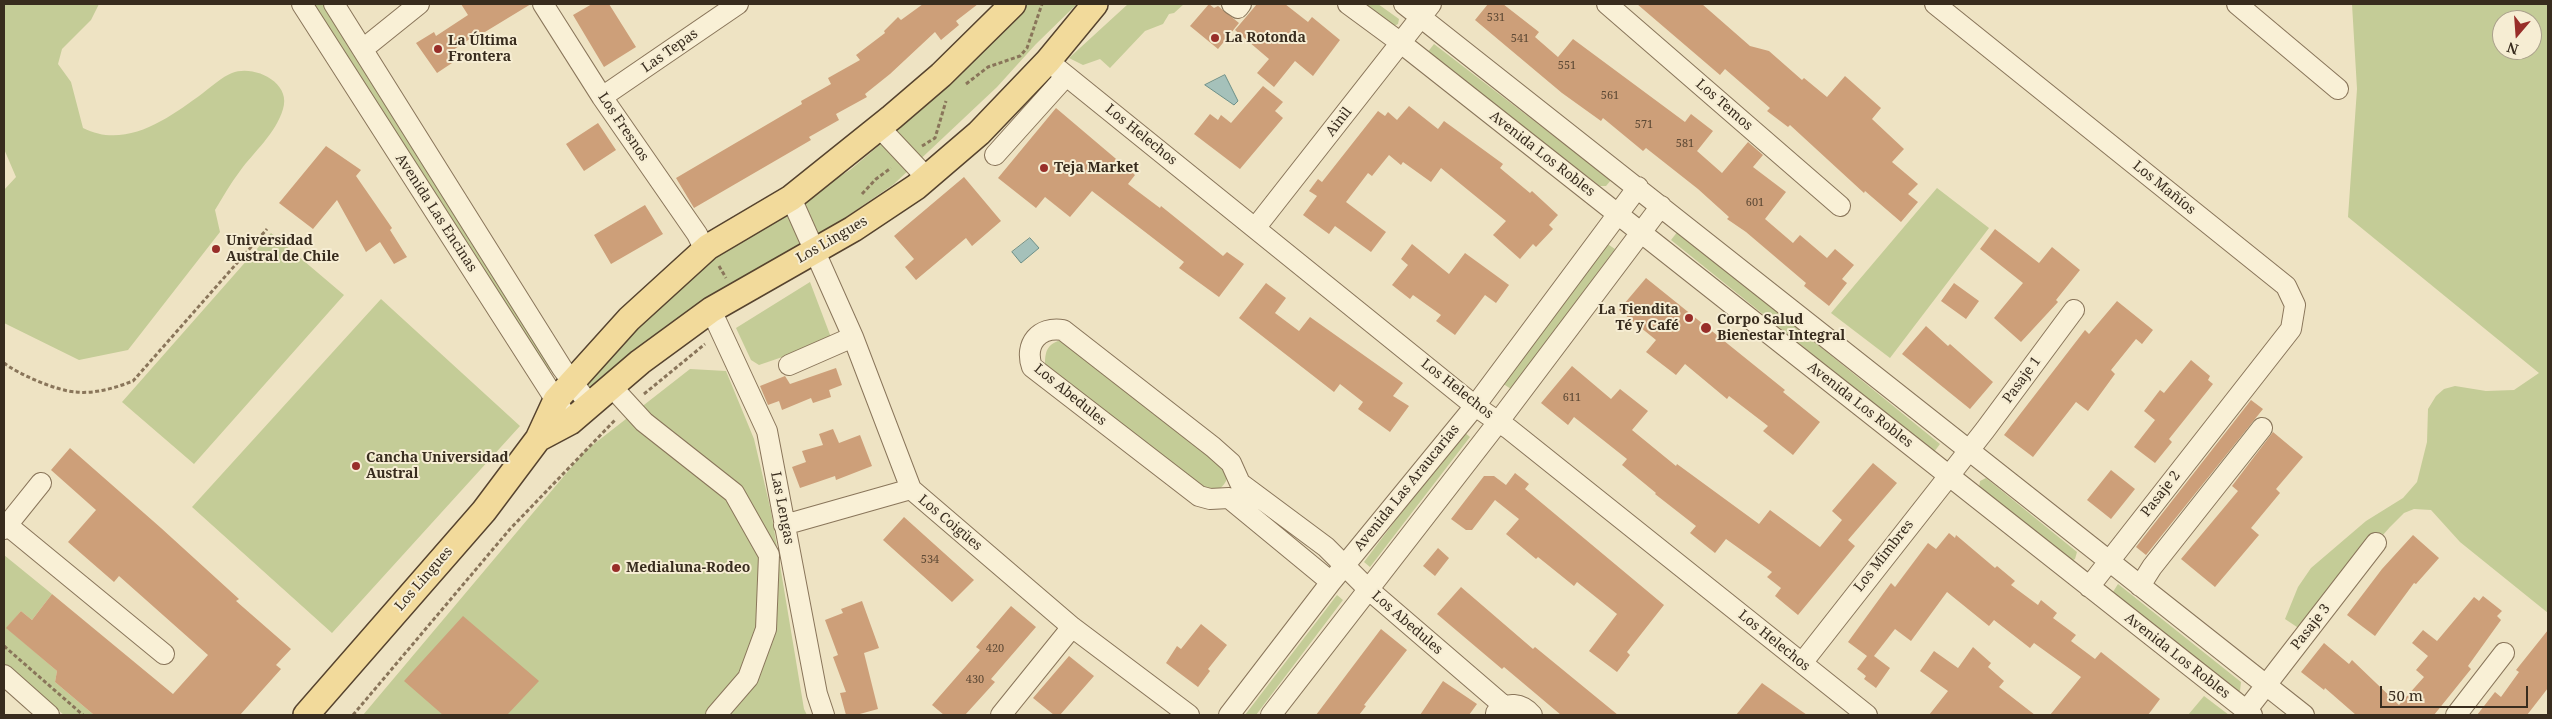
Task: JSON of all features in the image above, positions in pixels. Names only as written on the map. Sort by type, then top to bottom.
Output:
[{"type":"main road","name":"Los Lingues","points":[[306,715],[484,511],[538,439],[568,381],[629,319],[706,248],[791,198],[880,128],[941,75],[1013,4]]},
{"type":"main road","name":"Los Lingues","points":[[538,439],[570,422],[611,386],[716,321],[736,295],[885,209],[927,178],[1057,68],[1094,4]]},
{"type":"street","name":"Avenida Las Encinas","points":[[302,4],[342,65],[568,381],[589,404]]},
{"type":"street","name":"Avenida Las Encinas","points":[[334,4],[568,381],[570,422]]},
{"type":"street","points":[[342,65],[363,51],[419,4]]},
{"type":"street","name":"Los Fresnos","points":[[543,4],[602,97],[706,248]]},
{"type":"street","name":"Las Tepas","points":[[602,97],[738,4]]},
{"type":"street","points":[[1232,4],[1238,8],[1241,4]]},
{"type":"street","name":"Avenida Los Robles","points":[[1348,4],[1401,43],[2249,713]]},
{"type":"street","points":[[1404,4],[1427,10],[1661,206],[2304,715]]},
{"type":"street","name":"Los Temos","points":[[1608,4],[1840,206]]},
{"type":"street","name":"Los Mañíos","points":[[1935,4],[2286,286],[2295,306],[2291,328],[2234,402]]},
{"type":"street","points":[[2237,4],[2338,89]]},
{"type":"street","name":"Ainil","points":[[1256,227],[1427,10]]},
{"type":"street","points":[[995,155],[1057,68]]},
{"type":"street","name":"Los Helechos","points":[[1057,68],[1256,227],[1474,406],[1499,421],[1867,715]]},
{"type":"street","points":[[880,128],[927,178]]},
{"type":"street","name":"Avenida Las Araucarias","points":[[1229,715],[1331,582],[1474,406],[1638,187]]},
{"type":"street","name":"Los Coigües","points":[[791,198],[853,337],[911,489],[1072,627],[1188,715]]},
{"type":"street","points":[[1271,715],[1499,421],[1661,206]]},
{"type":"street","name":"Pasaje 1","points":[[1969,450],[2074,310]]},
{"type":"street","name":"Las Lengas","points":[[716,321],[767,431],[817,694],[824,715]]},
{"type":"street","name":"Los Abedules","points":[[1331,582],[1235,491],[1231,463],[1225,458],[1063,330],[1048,330],[1035,338],[1029,352],[1032,367],[1198,496],[1210,499],[1235,491],[1326,547],[1368,589],[1500,711],[1519,705],[1532,715]]},
{"type":"street","points":[[788,365],[853,337]]},
{"type":"street","points":[[611,386],[644,422],[734,493],[769,555],[766,629],[748,678],[716,715]]},
{"type":"street","name":"Pasaje 2","points":[[2089,587],[2234,402]]},
{"type":"street","points":[[2140,586],[2152,567],[2262,428]]},
{"type":"street","name":"Los Mimbres","points":[[1802,663],[1969,450]]},
{"type":"street","points":[[41,483],[5,527],[164,654]]},
{"type":"street","points":[[784,525],[911,489]]},
{"type":"street","name":"Pasaje 3","points":[[2249,713],[2265,685],[2376,544]]},
{"type":"street","points":[[1001,715],[1072,627]]},
{"type":"street","points":[[2456,715],[2504,653]]},
{"type":"street","points":[[4,675],[49,715]]},
{"type":"path","points":[[964,86],[988,66],[1020,56],[1027,48],[1042,4]]},
{"type":"path","points":[[857,198],[876,179],[906,156],[935,138],[940,127],[943,107],[950,95]]},
{"type":"path","points":[[4,363],[16,373],[75,392],[106,390],[133,381],[267,229]]},
{"type":"path","points":[[706,248],[736,295]]},
{"type":"path","points":[[353,715],[510,529],[628,406],[716,321]]},
{"type":"path","points":[[4,646],[83,715]]},
{"type":"green space","points":[[4,4],[99,4],[91,20],[62,49],[58,64],[71,82],[83,128],[99,134],[131,133],[146,128],[176,112],[232,73],[250,71],[260,73],[276,83],[282,91],[284,99],[280,118],[264,142],[236,176],[215,210],[220,232],[128,350],[79,360],[4,323],[4,190],[16,177],[4,149]]},
{"type":"green space","points":[[313,4],[335,4],[563,361],[547,372]]},
{"type":"green space","points":[[1028,4],[1077,4],[1036,44],[997,87],[894,184],[591,393],[586,386],[593,374],[688,275],[735,240],[850,170],[915,115]]},
{"type":"green space","points":[[1128,4],[1184,4],[1174,13],[1169,14],[1163,24],[1145,31],[1110,68],[1100,59],[1083,65],[1069,58]]},
{"type":"green space","points":[[1360,4],[1378,4],[1399,19],[1398,24],[1392,27]]},
{"type":"green space","points":[[2352,4],[2548,4],[2548,613],[2460,542],[2431,510],[2414,509],[2404,513],[2390,527],[2300,629],[2285,619],[2298,587],[2311,568],[2366,521],[2403,498],[2417,482],[2427,442],[2428,409],[2436,396],[2444,389],[2455,386],[2486,391],[2514,390],[2539,373],[2348,217],[2357,89]]},
{"type":"green space","points":[[1434,44],[1611,180],[1606,186],[1600,186],[1427,53]]},
{"type":"green space","points":[[1937,188],[1989,228],[1890,358],[1831,313]]},
{"type":"green space","points":[[1678,231],[1940,444],[1934,452],[1671,240]]},
{"type":"green space","points":[[271,233],[344,295],[194,464],[122,402]]},
{"type":"green space","points":[[1606,243],[1615,249],[1511,389],[1502,383]]},
{"type":"green space","points":[[810,282],[832,340],[759,365],[751,360],[736,328]]},
{"type":"green space","name":"Cancha Universidad Austral","points":[[381,299],[520,426],[332,633],[192,507]]},
{"type":"green space","points":[[1063,339],[1228,467],[1227,478],[1222,487],[1216,492],[1208,491],[1045,365],[1048,348]]},
{"type":"green space","points":[[690,369],[726,371],[754,439],[771,511],[804,709],[807,715],[363,715],[585,451]]},
{"type":"green space","points":[[1463,431],[1470,437],[1370,567],[1364,562]]},
{"type":"green space","points":[[1986,478],[2077,552],[2075,559],[2070,562],[1979,489],[1980,481]]},
{"type":"green space","points":[[4,555],[52,594],[32,620],[21,611],[7,628],[57,671],[55,682],[94,715],[64,715],[4,665]]},
{"type":"green space","points":[[2118,584],[2241,682],[2240,691],[2234,692],[2111,595]]},
{"type":"green space","points":[[1337,595],[1343,600],[1256,715],[1245,715]]},
{"type":"green space","points":[[2204,696],[2229,715],[2188,715]]},
{"type":"water","points":[[1225,75],[1238,101],[1234,105],[1205,85]]},
{"type":"water","points":[[1030,238],[1039,248],[1021,263],[1012,252]]},
{"type":"building","points":[[461,4],[531,4],[480,35],[479,33],[450,52],[455,61],[437,73],[416,43],[434,32],[436,36],[468,15]]},
{"type":"building","points":[[592,4],[609,4],[636,47],[604,67],[573,15]]},
{"type":"building","points":[[923,4],[978,4],[956,21],[959,25],[941,40],[935,32],[890,74],[865,94],[867,97],[836,114],[839,120],[809,137],[811,140],[694,208],[676,178],[802,104],[801,101],[831,84],[828,78],[860,60],[856,55],[885,33],[884,31],[898,17],[901,20]]},
{"type":"building","name":"La Rotonda","points":[[1209,4],[1214,8],[1218,6],[1239,23],[1218,49],[1190,26]]},
{"type":"building","points":[[1257,4],[1285,4],[1308,22],[1312,17],[1340,40],[1313,76],[1295,61],[1274,87],[1257,73],[1269,59],[1235,30]]},
{"type":"building","points":[[1488,4],[1503,4],[1539,32],[1535,37],[1558,57],[1573,39],[1685,122],[1691,114],[1713,131],[1697,151],[1722,173],[1748,142],[1763,155],[1753,167],[1786,192],[1765,219],[1793,243],[1800,235],[1827,258],[1835,249],[1854,265],[1842,279],[1847,283],[1829,306],[1804,286],[1806,283],[1746,232],[1727,219],[1729,217],[1698,189],[1646,148],[1643,151],[1603,118],[1601,121],[1562,93],[1475,20]]},
{"type":"building","points":[[1637,4],[1702,4],[1750,46],[1769,51],[1802,80],[1804,78],[1827,97],[1845,76],[1881,108],[1872,119],[1904,149],[1892,162],[1918,184],[1908,194],[1918,202],[1901,222],[1865,191],[1864,193],[1790,125],[1788,127],[1767,111],[1770,108],[1725,69],[1720,75]]},
{"type":"building","points":[[1263,86],[1283,102],[1275,111],[1283,118],[1240,169],[1194,134],[1210,114],[1218,120],[1221,115],[1231,123]]},
{"type":"building","points":[[1409,106],[1438,129],[1444,121],[1503,164],[1500,168],[1530,193],[1532,191],[1558,215],[1549,225],[1553,229],[1536,247],[1533,244],[1520,259],[1493,235],[1506,221],[1441,168],[1431,182],[1403,162],[1401,165],[1389,155],[1372,176],[1368,173],[1346,202],[1386,232],[1371,252],[1335,226],[1329,234],[1303,215],[1317,196],[1309,191],[1318,179],[1322,182],[1378,111],[1385,116],[1388,112],[1397,120]]},
{"type":"building","points":[[1056,108],[1135,175],[1128,184],[1160,208],[1161,206],[1223,256],[1227,252],[1244,264],[1219,297],[1179,268],[1184,262],[1092,191],[1070,217],[1045,197],[1036,208],[998,178]]},
{"type":"building","points":[[598,123],[616,150],[584,171],[566,144]]},
{"type":"building","points":[[326,146],[361,170],[356,176],[392,228],[390,230],[407,257],[394,264],[380,242],[366,252],[337,200],[313,229],[279,203]]},
{"type":"building","points":[[964,177],[1001,221],[972,246],[966,238],[916,280],[905,267],[914,259],[894,236]]},
{"type":"building","points":[[645,205],[663,234],[611,264],[594,235]]},
{"type":"building","points":[[1995,229],[2039,263],[2052,247],[2080,270],[2056,300],[2058,302],[2021,342],[1994,318],[2023,283],[1980,249]]},
{"type":"building","points":[[1412,244],[1449,274],[1465,253],[1509,285],[1496,303],[1485,295],[1455,335],[1436,321],[1441,315],[1413,295],[1410,299],[1392,285],[1408,265],[1401,259]]},
{"type":"building","points":[[1646,278],[1785,390],[1783,392],[1820,422],[1793,455],[1763,431],[1768,426],[1729,396],[1727,399],[1685,364],[1676,375],[1646,352],[1656,340],[1619,310]]},
{"type":"building","points":[[1266,283],[1286,298],[1275,313],[1299,331],[1310,317],[1403,383],[1393,396],[1409,406],[1390,432],[1358,409],[1363,402],[1340,384],[1334,392],[1239,318]]},
{"type":"building","points":[[1954,283],[1979,301],[1966,319],[1941,301]]},
{"type":"building","points":[[2117,301],[2153,330],[2142,344],[2136,339],[2111,370],[2115,374],[2088,411],[2076,402],[2033,457],[2004,435],[2085,330],[2089,334]]},
{"type":"building","points":[[1926,326],[1948,346],[1950,344],[1993,382],[1970,409],[1902,354]]},
{"type":"building","points":[[2191,360],[2210,376],[2208,380],[2213,384],[2169,439],[2172,442],[2155,463],[2134,447],[2155,420],[2144,411],[2160,390],[2164,393]]},
{"type":"building","points":[[1572,366],[1611,399],[1620,389],[1648,411],[1632,430],[1676,466],[1677,464],[1759,524],[1770,510],[1820,547],[1842,520],[1832,511],[1873,463],[1897,483],[1848,540],[1855,546],[1798,615],[1775,596],[1781,588],[1767,577],[1772,572],[1726,539],[1715,553],[1690,533],[1696,526],[1622,465],[1627,459],[1574,417],[1568,425],[1541,403]]},
{"type":"building","points":[[836,368],[842,385],[829,390],[831,397],[813,403],[811,398],[782,410],[779,401],[768,405],[760,386],[785,376],[790,384]]},
{"type":"building","points":[[2251,400],[2263,409],[2146,555],[2136,547]]},
{"type":"building","points":[[833,429],[839,443],[860,435],[872,466],[836,480],[835,476],[800,488],[792,467],[806,462],[802,451],[823,445],[819,434]]},
{"type":"building","points":[[2273,432],[2303,457],[2276,489],[2280,493],[2251,528],[2259,535],[2215,587],[2181,559],[2238,491],[2232,486]]},
{"type":"building","points":[[70,448],[161,528],[239,599],[236,601],[291,649],[276,665],[281,669],[240,715],[94,715],[55,682],[57,671],[6,628],[21,611],[32,620],[52,594],[173,694],[208,655],[119,576],[114,582],[68,542],[96,510],[51,470]]},
{"type":"building","points":[[2111,470],[2135,489],[2111,519],[2087,500]]},
{"type":"building","points":[[1515,473],[1529,484],[1525,489],[1664,605],[1627,652],[1630,655],[1617,672],[1589,651],[1617,614],[1577,582],[1574,586],[1538,557],[1536,559],[1506,534],[1519,519],[1495,500],[1472,530],[1466,530],[1451,519],[1484,476],[1494,476],[1506,485]]},
{"type":"building","points":[[904,517],[974,580],[952,602],[883,540]]},
{"type":"building","points":[[1949,533],[1955,538],[1956,535],[1995,568],[1997,566],[2015,581],[2011,585],[2038,605],[2041,600],[2057,613],[2053,618],[2076,635],[2071,641],[2095,659],[2101,652],[2160,699],[2148,715],[2050,715],[2081,677],[2034,643],[2030,648],[1994,620],[1989,626],[1947,592],[1911,641],[1895,629],[1874,656],[1890,668],[1876,688],[1864,679],[1866,676],[1857,669],[1867,656],[1848,642],[1891,583],[1895,587],[1928,543],[1936,549]]},
{"type":"building","points":[[2413,535],[2439,558],[2416,584],[2414,583],[2375,636],[2347,615],[2382,569]]},
{"type":"building","points":[[1438,548],[1449,558],[1435,576],[1423,566]]},
{"type":"building","points":[[1461,587],[1533,649],[1535,647],[1618,715],[1561,715],[1504,667],[1502,669],[1437,614]]},
{"type":"building","points":[[2483,596],[2502,611],[2497,616],[2501,620],[2468,666],[2471,669],[2434,715],[2356,715],[2325,688],[2324,690],[2301,672],[2324,643],[2349,664],[2352,660],[2399,705],[2424,677],[2416,670],[2428,656],[2412,643],[2423,630],[2437,641],[2474,597],[2479,601]]},
{"type":"building","points":[[862,601],[879,648],[864,653],[878,709],[856,715],[846,715],[840,693],[846,692],[833,657],[838,655],[825,620],[843,613],[841,609]]},
{"type":"building","points":[[1011,606],[1036,627],[991,679],[995,682],[965,715],[944,715],[932,705],[980,650],[976,647]]},
{"type":"building","points":[[463,616],[539,681],[507,715],[443,715],[404,681]]},
{"type":"building","points":[[1201,624],[1227,645],[1208,669],[1210,671],[1198,687],[1166,663],[1177,646],[1181,649]]},
{"type":"building","points":[[1381,629],[1407,650],[1364,705],[1366,706],[1359,715],[1316,715]]},
{"type":"building","points":[[2548,630],[2548,688],[2527,715],[2477,715],[2495,692],[2501,697],[2519,672],[2516,670]]},
{"type":"building","points":[[1973,647],[1991,663],[1988,667],[2004,681],[1999,687],[2035,715],[1929,715],[1948,691],[1920,671],[1934,651],[1958,668]]},
{"type":"building","points":[[1069,656],[1094,676],[1060,715],[1054,715],[1033,698]]},
{"type":"building","points":[[1443,681],[1477,704],[1469,715],[1420,715]]},
{"type":"building","points":[[1762,683],[1807,715],[1736,715]]},
{"type":"place","name":"La Rotonda","points":[[1215,38]]},
{"type":"place","name":"La Última Frontera","points":[[438,49]]},
{"type":"place","name":"Teja Market","points":[[1044,168]]},
{"type":"place","name":"Universidad Austral de Chile","points":[[216,249]]},
{"type":"place","name":"La Tiendita Té y Café","points":[[1689,318]]},
{"type":"place","name":"Corpo Salud Bienestar Integral","points":[[1706,328]]},
{"type":"place","name":"Cancha Universidad Austral","points":[[356,466]]},
{"type":"place","name":"Medialuna-Rodeo","points":[[616,568]]}]
